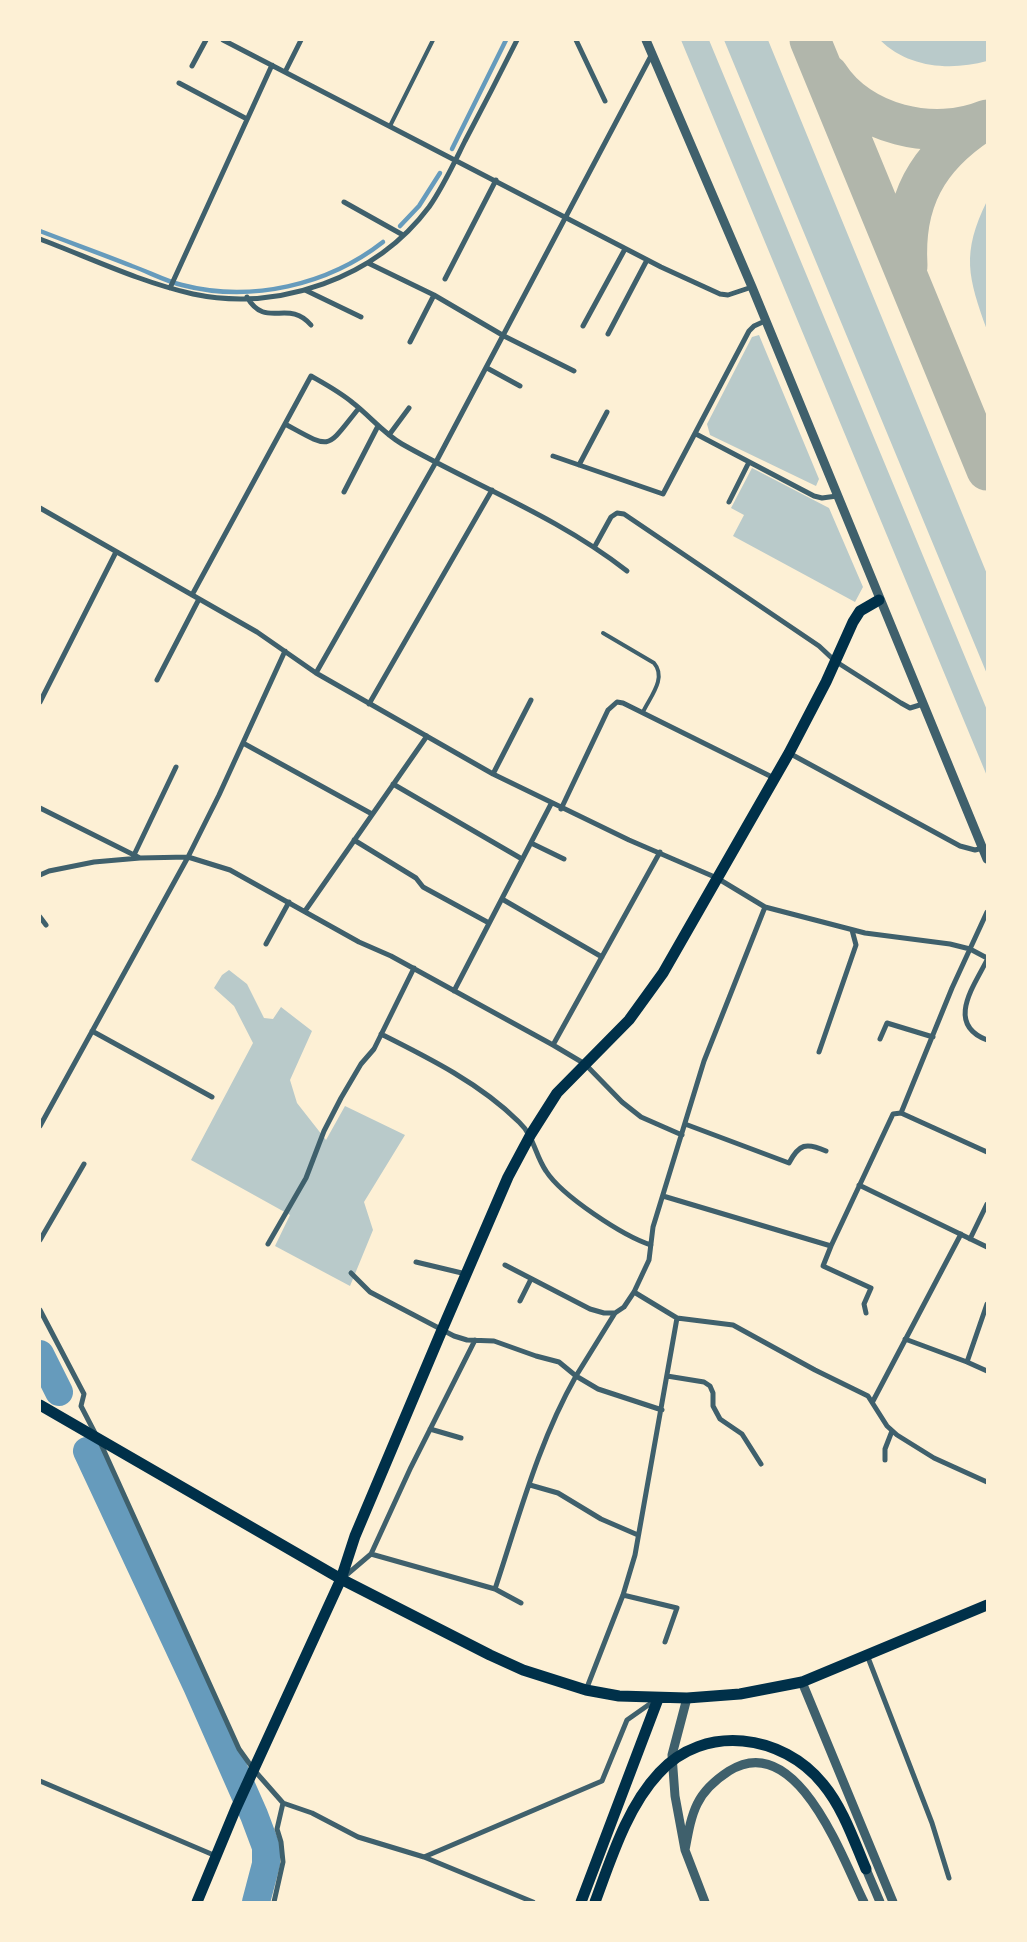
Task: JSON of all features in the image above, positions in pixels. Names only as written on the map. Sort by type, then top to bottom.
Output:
[{"type":"main road","points":[[197,1902],[236,1808],[342,1579],[355,1536],[508,1177],[531,1134],[557,1094],[629,1020],[663,973],[790,753],[860,611],[879,600]]},
{"type":"main road","points":[[40,1405],[342,1579],[490,1655],[531,1672],[586,1690],[619,1696],[687,1698],[740,1694],[802,1682],[987,1605]]},
{"type":"main road","points":[[581,1902],[658,1698]]},
{"type":"main road","points":[[595,1902],[635,1807],[660,1772],[696,1747],[729,1740],[760,1743],[786,1752],[807,1767],[824,1784],[835,1803],[866,1869]]},
{"type":"street","points":[[192,66],[206,40]]},
{"type":"street","points":[[222,40],[496,180],[647,260],[720,294],[728,295],[752,287]]},
{"type":"street","points":[[285,72],[302,40]]},
{"type":"street","points":[[40,239],[171,286],[223,298],[305,290],[340,277],[368,263],[403,235],[430,205],[456,160],[517,40]]},
{"type":"street","points":[[576,40],[605,101]]},
{"type":"street","points":[[646,40],[752,287],[987,859]]},
{"type":"street","points":[[316,673],[436,462],[567,218],[652,54]]},
{"type":"street","points":[[171,286],[272,65]]},
{"type":"street","points":[[179,83],[248,118]]},
{"type":"street","points":[[444,279],[496,180]]},
{"type":"street","points":[[344,202],[403,235]]},
{"type":"street","points":[[583,326],[625,249]]},
{"type":"street","points":[[608,334],[647,260]]},
{"type":"street","points":[[368,263],[434,296],[504,336],[574,371]]},
{"type":"street","points":[[305,290],[361,317]]},
{"type":"street","points":[[410,342],[434,296]]},
{"type":"street","points":[[247,297],[253,308],[259,311],[266,314],[293,312],[304,317],[311,325]]},
{"type":"street","points":[[553,456],[663,494],[749,331],[754,326],[765,321]]},
{"type":"street","points":[[486,368],[520,386]]},
{"type":"street","points":[[192,595],[311,376],[359,408],[389,435],[595,546],[627,571]]},
{"type":"street","points":[[285,424],[318,442],[326,443],[333,440],[359,408]]},
{"type":"street","points":[[389,435],[408,408]]},
{"type":"street","points":[[579,465],[607,412]]},
{"type":"street","points":[[344,492],[378,426]]},
{"type":"street","points":[[696,434],[814,496],[822,498],[837,496]]},
{"type":"street","points":[[728,502],[749,462]]},
{"type":"street","points":[[369,704],[492,490]]},
{"type":"street","points":[[40,508],[199,599],[285,651],[316,673],[493,774],[561,809],[717,878],[765,907],[852,930],[950,944],[970,949],[980,954],[987,959],[968,997],[964,1011],[972,1030],[987,1040]]},
{"type":"street","points":[[595,546],[611,517],[617,513],[624,514],[819,646],[835,661],[900,703],[910,708],[922,704]]},
{"type":"street","points":[[40,702],[116,552]]},
{"type":"street","points":[[157,680],[199,599]]},
{"type":"street","points":[[40,1126],[188,857],[285,651]]},
{"type":"street","points":[[493,774],[531,700]]},
{"type":"street","points":[[561,809],[612,704],[617,702],[643,712],[775,778]]},
{"type":"street","points":[[305,911],[426,736]]},
{"type":"street","points":[[243,743],[372,814]]},
{"type":"street","points":[[790,753],[960,846],[974,850],[982,848]]},
{"type":"street","points":[[134,855],[176,767]]},
{"type":"street","points":[[393,784],[522,859]]},
{"type":"street","points":[[454,990],[551,804]]},
{"type":"street","points":[[40,808],[140,858]]},
{"type":"street","points":[[354,840],[416,878],[423,887],[489,923]]},
{"type":"street","points":[[531,843],[564,859]]},
{"type":"street","points":[[553,1045],[660,852]]},
{"type":"street","points":[[40,875],[78,864],[140,858],[188,857],[230,870],[359,942],[414,968],[553,1045],[585,1064],[631,1110],[647,1120],[682,1136]]},
{"type":"street","points":[[502,899],[602,957]]},
{"type":"street","points":[[266,944],[289,902]]},
{"type":"street","points":[[495,1589],[556,1411],[615,1313],[624,1307],[634,1292],[649,1260],[652,1227],[704,1061],[765,907]]},
{"type":"street","points":[[901,1113],[987,912]]},
{"type":"street","points":[[40,917],[46,925]]},
{"type":"street","points":[[820,1052],[856,945],[852,930]]},
{"type":"street","points":[[268,1244],[306,1178],[324,1131],[341,1098],[360,1064],[374,1049],[414,968]]},
{"type":"street","points":[[880,1039],[887,1023],[933,1037]]},
{"type":"street","points":[[92,1031],[212,1097]]},
{"type":"street","points":[[381,1034],[433,1059],[462,1078],[519,1121],[531,1134],[546,1171],[555,1183],[571,1197],[630,1237],[651,1245]]},
{"type":"street","points":[[866,1313],[864,1304],[871,1288],[823,1266],[893,1114],[901,1113],[987,1152]]},
{"type":"street","points":[[685,1124],[788,1163],[796,1149],[806,1145],[826,1150]]},
{"type":"street","points":[[40,1240],[84,1164]]},
{"type":"street","points":[[859,1185],[987,1247]]},
{"type":"street","points":[[663,1196],[831,1246]]},
{"type":"street","points":[[970,1239],[987,1204]]},
{"type":"street","points":[[873,1401],[961,1234]]},
{"type":"street","points":[[416,1262],[466,1274]]},
{"type":"street","points":[[505,1265],[590,1309],[604,1313],[615,1313]]},
{"type":"street","points":[[351,1273],[370,1292],[454,1336],[494,1341],[558,1362],[576,1376],[598,1389],[662,1410]]},
{"type":"street","points":[[520,1301],[532,1279]]},
{"type":"street","points":[[634,1292],[677,1318],[733,1325],[815,1370],[868,1396],[892,1431],[934,1458],[987,1482]]},
{"type":"street","points":[[967,1362],[987,1304]]},
{"type":"street","points":[[40,1310],[84,1394],[81,1406],[98,1439],[252,1774],[284,1803],[312,1813],[367,1841],[424,1857],[533,1902]]},
{"type":"street","points":[[586,1690],[623,1595],[635,1555],[677,1318]]},
{"type":"street","points":[[981,1321],[987,1324]]},
{"type":"street","points":[[905,1339],[987,1371]]},
{"type":"street","points":[[342,1579],[371,1554],[430,1429],[475,1340]]},
{"type":"street","points":[[668,1376],[704,1382],[710,1386],[714,1393],[713,1406],[720,1419],[742,1434],[761,1464]]},
{"type":"street","points":[[430,1429],[461,1438]]},
{"type":"street","points":[[885,1460],[885,1449],[892,1431]]},
{"type":"street","points":[[530,1485],[558,1493],[601,1519],[638,1535]]},
{"type":"street","points":[[371,1554],[495,1589],[522,1603]]},
{"type":"street","points":[[623,1595],[677,1608],[665,1642]]},
{"type":"street","points":[[866,1655],[932,1823],[949,1878]]},
{"type":"street","points":[[802,1682],[893,1902]]},
{"type":"street","points":[[424,1857],[602,1781],[627,1720],[658,1698]]},
{"type":"street","points":[[687,1698],[672,1755],[675,1796],[685,1850],[705,1902]]},
{"type":"street","points":[[685,1850],[692,1812],[705,1791],[718,1778],[734,1768],[749,1763],[769,1764],[789,1776],[819,1809],[864,1902]]},
{"type":"street","points":[[40,1781],[216,1856]]},
{"type":"street","points":[[274,1902],[283,1862],[281,1842],[277,1829],[284,1803]]},
{"type":"street","points":[[866,1869],[880,1902]]},
{"type":"lane","points":[[390,126],[433,40]]},
{"type":"lane","points":[[603,633],[654,663],[659,668],[660,678],[643,712]]},
{"type":"shaded area","points":[[681,40],[709,40],[987,710],[987,776]]},
{"type":"shaded area","points":[[724,40],[768,40],[987,574],[987,674]]},
{"type":"shaded area","points":[[880,40],[987,40],[987,61],[959,66],[930,65],[903,56]]},
{"type":"shaded area","points":[[987,201],[987,330],[975,295],[970,266],[973,236]]},
{"type":"shaded area","points":[[759,335],[819,479],[816,486],[710,435],[707,424],[752,337]]},
{"type":"shaded area","points":[[752,468],[829,508],[863,587],[855,602],[733,536],[744,515],[731,508]]},
{"type":"shaded area","points":[[229,970],[247,984],[264,1018],[273,1019],[281,1007],[312,1031],[290,1080],[297,1103],[326,1140],[345,1106],[405,1135],[364,1202],[373,1230],[350,1286],[275,1246],[290,1215],[191,1160],[253,1043],[234,1006],[214,988],[222,975]]},
{"type":"water","points":[[258,1793],[278,1846],[279,1864],[269,1902],[246,1902],[254,1870],[255,1854],[254,1846],[245,1823]]},
{"type":"waterway","points":[[452,149],[506,40]]},
{"type":"waterway","points":[[400,226],[419,206],[440,173]]},
{"type":"waterway","points":[[40,231],[182,285],[208,290],[235,292],[261,291],[313,279],[361,257],[383,242]]},
{"type":"waterway","points":[[40,1354],[59,1392]]},
{"type":"waterway","points":[[87,1451],[197,1686],[254,1815],[266,1847],[266,1864],[256,1902]]},
{"type":"taxiway","points":[[810,40],[987,470]]},
{"type":"taxiway","points":[[828,75],[842,92],[859,106],[878,117],[900,124],[922,129],[944,129],[966,126],[987,120]]},
{"type":"taxiway","points":[[907,266],[909,221],[914,201],[922,183],[946,151],[980,123]]}]
